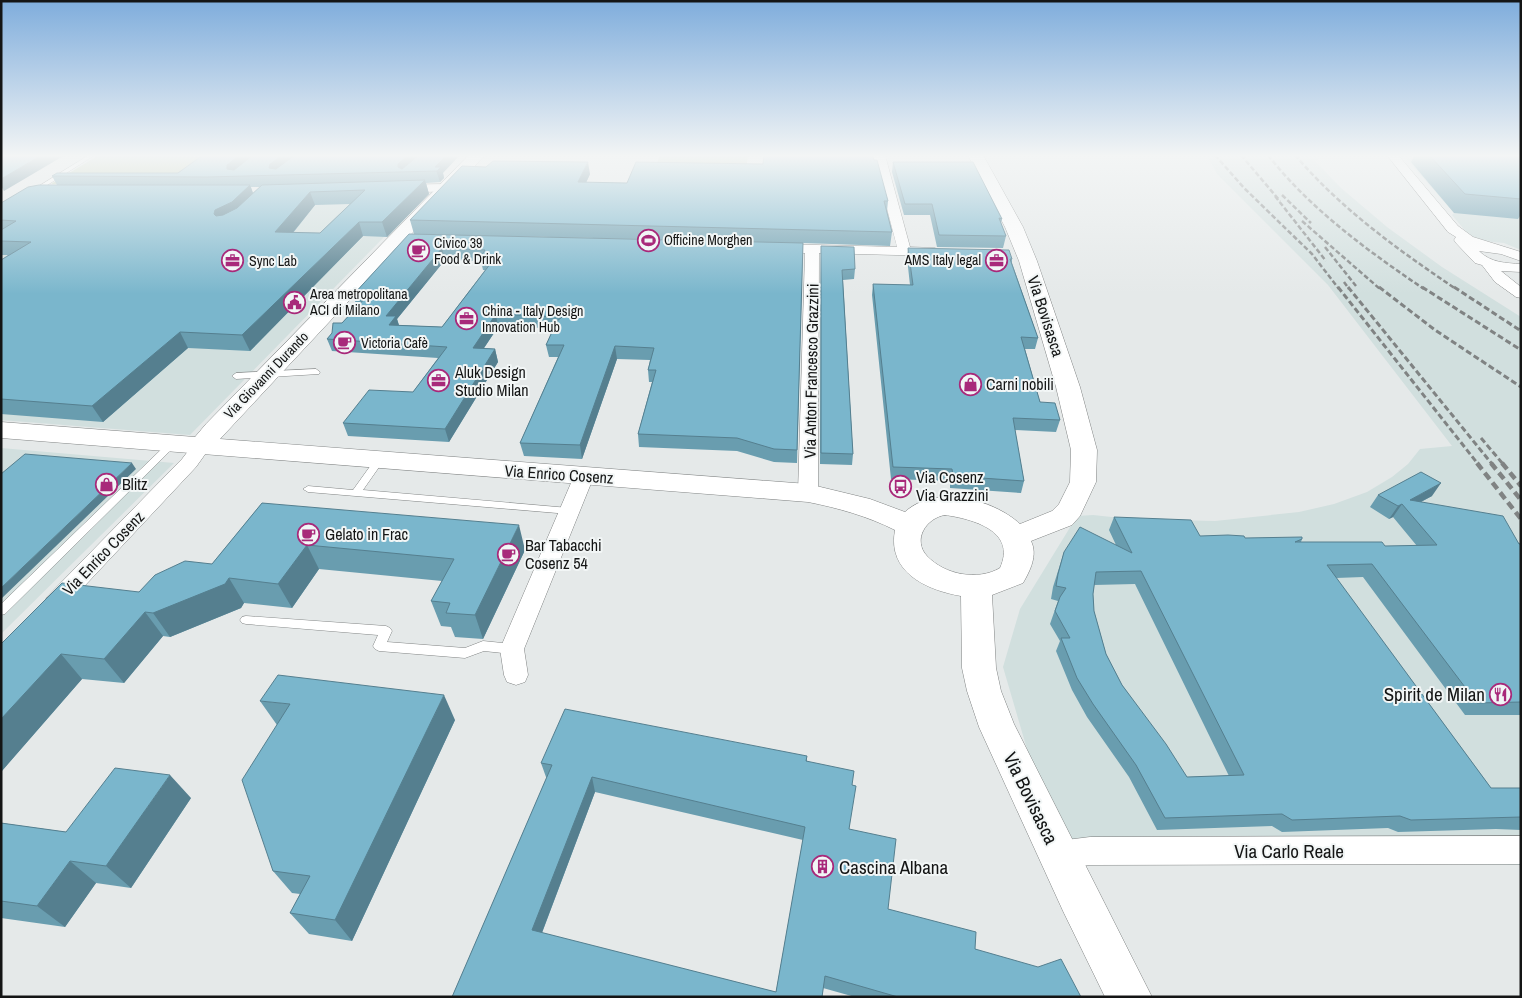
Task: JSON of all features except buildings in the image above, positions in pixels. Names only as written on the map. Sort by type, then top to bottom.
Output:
[{"type":"street","name":"Via Giovanni Durando","points":[[202,446],[208,436],[266,374],[433,202]]},
{"type":"street","points":[[891,202],[905,252]]},
{"type":"street","name":"Via Bovisasca","points":[[1001,202],[1014,227],[1018,254],[1068,387],[1082,435],[1085,466],[1083,482],[1079,493],[1062,518],[1014,537]]},
{"type":"street","points":[[1430,202],[1453,229],[1468,240],[1521,257]]},
{"type":"street","points":[[1453,229],[1455,234],[1473,252],[1475,257],[1487,263],[1506,268],[1521,269]]},
{"type":"street","points":[[397,239],[417,240]]},
{"type":"street","points":[[762,248],[953,253]]},
{"type":"street","points":[[1473,252],[1480,248],[1494,249]]},
{"type":"street","name":"Via Anton Francesco Grazzini","points":[[808,493],[812,249]]},
{"type":"street","points":[[1487,263],[1500,279],[1521,294]]},
{"type":"street","points":[[1521,269],[1515,276],[1521,287]]},
{"type":"street","name":"Via Enrico Cosenz","points":[[1,430],[808,493],[853,502],[884,512],[910,526]]},
{"type":"street","name":"Via Enrico Cosenz","points":[[40,618],[189,464],[202,446]]},
{"type":"street","points":[[516,675],[512,649],[584,476]]},
{"type":"street","points":[[958,507],[973,510],[995,518],[1014,537],[1020,558],[1012,575],[990,585],[975,587],[956,585],[940,580],[926,572],[917,564],[907,546],[910,526],[915,518],[932,508],[958,507]]},
{"type":"street","name":"Via Bovisasca","points":[[975,587],[978,606],[979,668],[983,689],[997,727],[1129,997]]},
{"type":"street","name":"Via Carlo Reale","points":[[1058,855],[1090,851],[1521,850]]},
{"type":"lane","points":[[236,376],[316,372]]},
{"type":"lane","points":[[1,612],[173,443]]},
{"type":"lane","points":[[356,493],[379,460]]},
{"type":"lane","points":[[308,489],[569,512]]},
{"type":"lane","points":[[246,620],[386,631],[379,646],[464,652],[483,646],[512,649]]},
{"type":"shaded area","points":[[179,202],[419,202],[190,435],[1,420],[1,234]]},
{"type":"shaded area","points":[[1245,202],[1357,202],[1387,227],[1442,267],[1521,317],[1521,865],[1127,859],[1058,855],[1003,667],[1020,609],[1077,516],[1093,515],[1130,519],[1215,521],[1299,512],[1334,504],[1367,492],[1392,477],[1408,464],[1420,449],[1452,446],[1328,285]]},
{"type":"shaded area","points":[[1444,202],[1521,202],[1521,250],[1504,243],[1473,240],[1452,215],[1454,213]]},
{"type":"shaded area","points":[[1,448],[174,463],[1,634]]},
{"type":"railway","points":[[1258,202],[1312,254],[1339,289]]},
{"type":"railway","points":[[1279,202],[1326,261]]},
{"type":"railway","points":[[1289,202],[1311,223]]},
{"type":"railway","points":[[1311,202],[1361,244],[1424,289]]},
{"type":"railway","points":[[1341,202],[1412,259],[1456,289]]},
{"type":"railway","points":[[1302,221],[1380,289]]},
{"type":"railway","points":[[1325,247],[1356,286]]},
{"type":"railway","points":[[1344,282],[1349,289]]},
{"type":"railway","points":[[1338,287],[1478,464]]},
{"type":"railway","points":[[1348,287],[1492,464]]},
{"type":"railway","points":[[1379,287],[1435,330],[1521,387]]},
{"type":"railway","points":[[1422,287],[1521,350]]},
{"type":"railway","points":[[1454,287],[1521,331]]},
{"type":"railway","points":[[1481,438],[1503,464]]},
{"type":"railway","points":[[1477,463],[1521,519]]},
{"type":"railway","points":[[1491,463],[1521,500]]},
{"type":"railway","points":[[1502,463],[1521,486]]},
{"type":"place","name":"Officine Morghen","points":[[648,240]]},
{"type":"place","name":"Civico 39 Food & Drink","points":[[418,251]]},
{"type":"place","name":"AMS Italy legal","points":[[997,260]]},
{"type":"place","name":"Sync Lab","points":[[233,261]]},
{"type":"place","name":"Area metropolitana ACI di Milano","points":[[294,302]]},
{"type":"place","name":"China - Italy Design Innovation Hub","points":[[466,319]]},
{"type":"place","name":"Victoria Cafè","points":[[345,343]]},
{"type":"place","name":"Aluk Design Studio Milan","points":[[439,381]]},
{"type":"place","name":"Carni nobili","points":[[970,384]]},
{"type":"place","name":"Blitz","points":[[106,484]]},
{"type":"place","name":"Via Cosenz Via Grazzini","points":[[900,486]]},
{"type":"place","name":"Gelato in Frac","points":[[309,534]]},
{"type":"place","name":"Bar Tabacchi Cosenz 54","points":[[509,554]]},
{"type":"place","name":"Spirit de Milan","points":[[1501,694]]},
{"type":"place","name":"Cascina Albana","points":[[823,867]]}]
